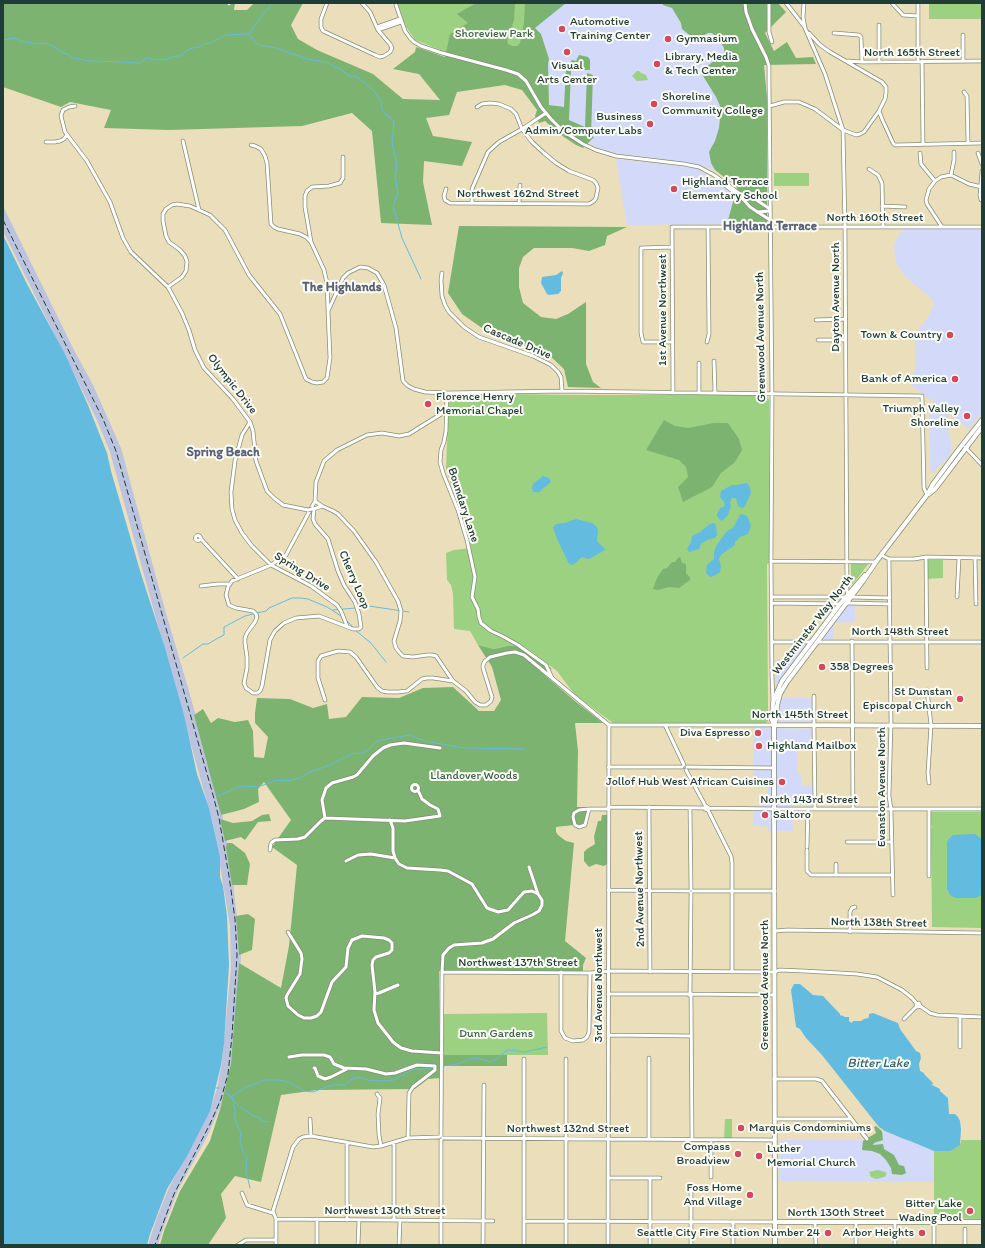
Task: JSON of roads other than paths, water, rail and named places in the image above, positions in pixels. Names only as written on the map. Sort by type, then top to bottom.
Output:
[{"type":"main road","name":"Westminster Way North","points":[[773,703],[779,687],[787,674],[840,604],[876,562],[927,495],[935,489],[982,420]]},
{"type":"main road","name":"Westminster Way North","points":[[964,446],[982,427]]},
{"type":"main road","name":"Westminster Way North","points":[[780,694],[787,682],[847,603],[848,596]]},
{"type":"main road","name":"Greenwood Avenue North","points":[[775,1245],[774,725],[780,694]]},
{"type":"main road","name":"Greenwood Avenue North","points":[[773,703],[772,720],[774,725]]},
{"type":"main road","name":"North 145th Street","points":[[774,725],[982,726]]},
{"type":"main road","name":"North 130th Street","points":[[775,1222],[982,1222]]},
{"type":"street","points":[[327,3],[321,19],[321,27],[323,30],[380,57],[388,54],[392,48],[390,44],[378,29],[370,12],[362,3]]},
{"type":"street","name":"Greenwood Avenue North","points":[[745,3],[746,12],[752,29],[769,66],[773,703]]},
{"type":"street","points":[[769,3],[769,29],[772,42]]},
{"type":"street","points":[[786,3],[805,28]]},
{"type":"street","name":"Dayton Avenue North","points":[[804,3],[803,15],[805,28],[824,74],[843,130],[848,596]]},
{"type":"street","points":[[892,3],[903,15],[918,16]]},
{"type":"street","points":[[918,3],[923,144]]},
{"type":"street","points":[[396,5],[401,21],[410,38],[421,46],[506,70],[520,76],[526,82],[546,113],[557,126],[583,144],[616,156],[672,162],[699,167],[714,175],[740,194],[755,199],[770,210]]},
{"type":"street","points":[[797,17],[801,17],[803,15]]},
{"type":"street","points":[[378,29],[401,21]]},
{"type":"street","points":[[878,25],[879,62]]},
{"type":"street","points":[[770,106],[784,102],[799,102],[815,109],[843,130],[852,134],[860,134],[864,132],[880,111],[886,93],[886,87],[882,82],[830,52],[807,32]]},
{"type":"street","points":[[834,33],[859,35],[862,40],[862,62]]},
{"type":"street","points":[[963,35],[963,61]]},
{"type":"street","points":[[879,39],[884,39]]},
{"type":"street","points":[[813,47],[818,43]]},
{"type":"street","name":"North 165th Street","points":[[843,59],[852,62],[982,61]]},
{"type":"street","points":[[964,92],[967,96],[968,143]]},
{"type":"street","points":[[477,107],[482,104],[490,103],[506,107],[516,114],[522,129]]},
{"type":"street","name":"Olympic Drive","points":[[75,106],[69,106],[63,110],[61,116],[62,124],[67,135],[87,162],[110,202],[123,238],[132,252],[168,287],[182,313],[195,350],[204,368],[233,400],[250,422],[253,431],[256,461],[267,491],[283,505],[308,510],[322,506]]},
{"type":"street","points":[[880,111],[882,119],[895,145],[982,143]]},
{"type":"street","points":[[472,202],[472,189],[488,152],[499,142],[546,113]]},
{"type":"street","name":"Northwest 162nd Street","points":[[446,189],[444,196],[446,202],[450,203],[589,204],[594,201],[598,194],[598,188],[593,180],[569,171],[556,163],[532,142],[522,129]]},
{"type":"street","points":[[46,142],[60,141],[67,135]]},
{"type":"street","points":[[183,141],[199,210]]},
{"type":"street","points":[[252,145],[261,149],[267,163],[271,224],[278,229],[300,234],[311,242]]},
{"type":"street","points":[[951,175],[954,152]]},
{"type":"street","points":[[920,153],[921,164],[934,181]]},
{"type":"street","points":[[978,153],[982,164]]},
{"type":"street","points":[[168,287],[182,277],[186,270],[187,262],[185,256],[170,242],[166,236],[163,214],[166,209],[172,205],[177,204],[190,206],[210,215],[226,230],[249,275],[280,314],[306,379],[317,383],[323,382],[327,378],[330,358],[327,283],[324,270],[311,242],[305,207],[305,196],[307,191],[312,187],[330,186],[340,183],[343,178],[343,157]]},
{"type":"street","points":[[870,168],[878,176],[882,183],[883,226]]},
{"type":"street","points":[[981,200],[982,171]]},
{"type":"street","points":[[714,175],[758,212],[770,220]]},
{"type":"street","points":[[942,227],[926,200],[929,189],[934,181],[941,177],[951,175],[969,184],[981,187]]},
{"type":"street","points":[[519,203],[520,185]]},
{"type":"street","points":[[882,206],[905,207]]},
{"type":"street","points":[[758,212],[770,210]]},
{"type":"street","name":"North 160th Street","points":[[672,227],[982,227]]},
{"type":"street","name":"1st Avenue Northwest","points":[[672,227],[673,393]]},
{"type":"street","points":[[707,342],[709,334],[708,228]]},
{"type":"street","points":[[672,247],[641,248],[641,333],[643,342],[672,342]]},
{"type":"street","points":[[328,311],[344,278],[348,273],[360,267],[368,268],[377,273],[384,285],[396,328],[403,381],[408,386],[425,392],[562,391],[922,396],[924,488],[927,495]]},
{"type":"street","name":"Cascade Drive","points":[[442,273],[442,296],[445,305],[449,312],[464,327],[479,337],[533,356],[551,366],[561,377],[562,391]]},
{"type":"street","points":[[816,320],[845,319]]},
{"type":"street","points":[[818,340],[845,340]]},
{"type":"street","points":[[714,361],[716,393]]},
{"type":"street","points":[[699,363],[699,393]]},
{"type":"street","name":"Boundary Lane","points":[[447,393],[446,431],[441,450],[440,462],[458,510],[467,540],[475,577],[472,597],[478,609],[479,617],[482,623],[491,632],[518,645],[546,665],[553,679]]},
{"type":"street","points":[[201,586],[229,584],[270,565],[286,555],[315,501],[316,482],[324,461],[337,450],[367,435],[382,433],[399,436],[409,434],[446,411]]},
{"type":"street","name":"Spring Drive","points":[[250,422],[242,435],[235,461],[231,492],[232,509],[235,520],[242,533],[252,546],[270,565],[305,583],[327,597],[337,605],[347,626]]},
{"type":"street","points":[[964,446],[982,465]]},
{"type":"street","points":[[315,501],[338,514],[354,531],[376,562],[398,601],[401,611],[400,621],[394,641],[398,652],[404,656],[413,657],[436,656],[453,681]]},
{"type":"street","name":"Cherry Loop","points":[[313,509],[315,524],[328,539],[338,571],[344,585],[355,602],[359,614],[361,623],[360,629],[353,629],[347,626]]},
{"type":"street","points":[[201,539],[238,579]]},
{"type":"street","points":[[881,555],[889,559],[914,559],[926,557],[982,558]]},
{"type":"street","points":[[926,557],[927,668]]},
{"type":"street","points":[[957,597],[959,558]]},
{"type":"street","points":[[975,558],[976,604]]},
{"type":"street","name":"Evanston Avenue North","points":[[889,559],[889,796],[891,809],[893,895]]},
{"type":"street","points":[[771,561],[876,562]]},
{"type":"street","points":[[229,584],[226,595],[229,605],[236,608],[254,611],[257,618],[245,638],[247,662],[244,683],[246,688],[253,693],[260,691],[270,640],[275,631],[284,623],[296,618],[319,616],[347,626]]},
{"type":"street","points":[[772,597],[848,596],[890,598]]},
{"type":"street","points":[[784,597],[784,603]]},
{"type":"street","points":[[819,597],[819,604]]},
{"type":"street","points":[[772,603],[840,604]]},
{"type":"street","points":[[847,603],[890,604]]},
{"type":"street","points":[[852,641],[853,809]]},
{"type":"street","points":[[772,642],[811,642]]},
{"type":"street","name":"North 148th Street","points":[[817,642],[982,642]]},
{"type":"street","points":[[325,700],[318,678],[318,662],[321,656],[338,651],[350,652],[356,657],[377,687],[382,691],[407,691],[427,678],[453,681]]},
{"type":"street","name":"Boundary Lane","points":[[453,681],[466,691],[475,702],[480,705],[486,705],[491,701],[492,697],[483,668],[485,660],[507,652],[516,652],[524,655],[609,725]]},
{"type":"street","name":"Greenwood Avenue North","points":[[772,676],[774,682],[779,687],[780,694]]},
{"type":"street","points":[[927,690],[931,725],[928,773],[929,783]]},
{"type":"street","points":[[814,696],[815,809]]},
{"type":"street","name":"North 145th Street","points":[[609,725],[774,725]]},
{"type":"street","name":"3rd Avenue Northwest","points":[[608,1245],[609,725]]},
{"type":"street","points":[[665,725],[731,856],[732,972]]},
{"type":"street","points":[[325,818],[322,800],[324,792],[329,785],[357,775],[376,753],[383,748],[390,745],[404,743],[440,748]]},
{"type":"street","points":[[608,766],[774,768]]},
{"type":"street","points":[[270,850],[271,843],[275,840],[298,839],[305,837],[325,818],[398,821],[440,816],[438,809],[422,799],[418,790]]},
{"type":"street","name":"North 143rd Street","points":[[589,809],[649,807],[774,809],[982,809]]},
{"type":"street","name":"2nd Avenue Northwest","points":[[649,807],[650,972]]},
{"type":"street","points":[[690,808],[692,1139]]},
{"type":"street","points":[[589,809],[585,825],[580,827],[575,825],[573,818],[574,813],[579,810],[589,809]]},
{"type":"street","points":[[808,809],[807,871],[809,874],[892,875]]},
{"type":"street","points":[[929,809],[929,876]]},
{"type":"street","points":[[390,820],[393,828],[393,851],[399,864],[407,868],[444,870],[470,882],[487,908],[494,912],[508,910],[524,892],[532,891],[538,894]]},
{"type":"street","points":[[847,842],[891,842]]},
{"type":"street","points":[[346,861],[358,855],[366,854],[395,858]]},
{"type":"street","points":[[836,864],[836,875]]},
{"type":"street","points":[[441,1245],[443,955],[448,948],[456,944],[482,943],[494,939],[514,923],[539,911],[542,903],[529,867]]},
{"type":"street","points":[[608,890],[775,891]]},
{"type":"street","points":[[850,932],[850,912],[852,908],[855,907]]},
{"type":"street","name":"North 138th Street","points":[[775,931],[982,933]]},
{"type":"street","points":[[288,932],[301,953],[302,959],[300,974],[286,998],[288,1006],[298,1015],[304,1018],[311,1018],[315,1017],[321,1012],[332,982],[345,968],[349,946],[352,941],[359,936],[384,938],[391,941],[393,944],[393,949],[391,952],[374,958],[372,962],[375,994],[374,1010],[376,1020],[382,1030],[394,1043],[404,1049],[442,1054]]},
{"type":"street","name":"Northwest 137th Street","points":[[442,972],[774,972],[779,970],[804,970],[877,977],[902,990],[918,1005],[934,1015],[982,1017]]},
{"type":"street","points":[[561,972],[561,1031],[564,1037],[570,1041],[585,1039],[589,1032],[590,973]]},
{"type":"street","points":[[375,994],[398,985]]},
{"type":"street","points":[[608,994],[774,995]]},
{"type":"street","points":[[904,1019],[918,1005]]},
{"type":"street","points":[[960,1016],[960,1047]]},
{"type":"street","points":[[608,1035],[691,1036]]},
{"type":"street","points":[[289,1057],[297,1055],[324,1055],[330,1057],[334,1064],[347,1069],[366,1069],[391,1074],[414,1066],[427,1065],[436,1067],[434,1071],[412,1089],[408,1096],[408,1138]]},
{"type":"street","points":[[649,1058],[649,1139]]},
{"type":"street","points":[[524,1059],[524,1245]]},
{"type":"street","points":[[566,1059],[566,1245]]},
{"type":"street","points":[[314,1068],[318,1076],[325,1079],[347,1069]]},
{"type":"street","points":[[774,1078],[820,1080],[867,1139]]},
{"type":"street","points":[[483,1245],[484,1084]]},
{"type":"street","points":[[377,1094],[380,1098],[378,1114],[381,1146]]},
{"type":"street","points":[[310,1119],[310,1136]]},
{"type":"street","points":[[775,1119],[851,1119]]},
{"type":"street","name":"Northwest 132nd Street","points":[[273,1213],[280,1185],[293,1147],[297,1140],[303,1137],[310,1136],[371,1146],[381,1146],[408,1138],[775,1140]]},
{"type":"street","points":[[711,1140],[712,1177]]},
{"type":"street","points":[[347,1142],[347,1220]]},
{"type":"street","points":[[394,1142],[394,1220]]},
{"type":"street","points":[[608,1178],[660,1178]]},
{"type":"street","points":[[650,1178],[650,1245]]},
{"type":"street","points":[[691,1185],[691,1245]]},
{"type":"street","points":[[242,1193],[247,1205],[273,1213],[276,1219],[276,1245]]},
{"type":"street","name":"Northwest 130th Street","points":[[276,1219],[493,1221]]},
{"type":"street","points":[[317,1219],[317,1245]]},
{"type":"street","points":[[358,1245],[359,1220]]},
{"type":"street","points":[[399,1245],[400,1220]]},
{"type":"street","points":[[524,1221],[691,1223]]},
{"type":"street","points":[[733,1222],[733,1245]]},
{"type":"street","name":"North 130th Street","points":[[691,1223],[775,1222]]},
{"type":"street","points":[[895,1222],[895,1245]]},
{"type":"street","points":[[934,1222],[934,1245]]},
{"type":"street","points":[[815,1223],[816,1245]]},
{"type":"street","points":[[856,1223],[856,1245]]},
{"type":"street","points":[[965,1229],[966,1245]]},
{"type":"street","points":[[238,1245],[246,1240],[276,1240]]},
{"type":"water","points":[[3,235],[27,284],[65,354],[88,405],[107,453],[141,574],[165,648],[184,715],[197,774],[209,808],[220,858],[220,877],[223,886],[227,916],[229,965],[224,1044],[221,1065],[210,1111],[187,1156],[167,1189],[147,1245],[3,1245]]},
{"type":"water","points":[[562,271],[561,291],[558,294],[547,294],[541,283],[542,277],[556,275]]},
{"type":"water","points":[[543,476],[549,478],[551,482],[539,492],[533,492],[533,484]]},
{"type":"water","points":[[746,483],[749,485],[751,493],[745,506],[743,508],[738,506],[736,498],[732,498],[728,515],[722,521],[719,519],[717,514],[720,508],[725,506],[720,497],[721,491],[732,485]]},
{"type":"water","points":[[742,514],[747,516],[751,526],[748,534],[740,537],[735,542],[735,545],[721,555],[719,559],[721,566],[720,572],[710,577],[706,573],[707,565],[714,559],[716,546],[727,531],[733,528]]},
{"type":"water","points":[[576,519],[592,523],[597,527],[597,541],[605,550],[589,559],[582,557],[573,565],[569,564],[553,527],[556,524],[565,523]]},
{"type":"water","points":[[714,523],[716,525],[717,535],[715,538],[707,540],[701,544],[699,549],[689,552],[687,549],[691,542],[692,536]]},
{"type":"water","points":[[975,834],[982,839],[982,895],[976,898],[955,898],[950,895],[947,889],[947,843],[953,835]]},
{"type":"water","name":"Bitter Lake","points":[[794,984],[800,984],[813,995],[823,996],[840,1014],[840,1016],[849,1017],[849,1021],[852,1023],[853,1021],[861,1021],[868,1018],[869,1014],[873,1013],[898,1023],[900,1029],[916,1051],[920,1053],[920,1071],[924,1073],[933,1083],[932,1085],[940,1089],[940,1091],[948,1098],[949,1114],[955,1114],[958,1117],[961,1129],[960,1145],[950,1151],[934,1151],[885,1131],[879,1127],[822,1055],[806,1038],[800,1029],[796,1027],[791,990]]},
{"type":"waterway","points":[[3,40],[15,38],[20,41],[38,44],[46,43],[73,58],[91,61],[140,63],[147,58],[157,60],[181,56],[187,50],[210,43],[226,35],[249,34],[272,3]]},
{"type":"waterway","points":[[249,34],[259,45],[276,48],[307,59],[326,62],[342,70],[350,77],[357,77],[373,90],[380,99],[383,112],[393,120],[394,124],[392,143],[397,166],[395,176],[398,193],[393,206],[402,238],[421,279]]},
{"type":"waterway","points":[[257,613],[266,611],[269,608],[292,598],[301,598],[308,599],[327,607],[341,616]]},
{"type":"waterway","points":[[358,608],[369,606],[409,612]]},
{"type":"waterway","points":[[333,610],[355,608]]},
{"type":"waterway","points":[[183,658],[203,644],[208,644],[224,635],[224,627],[245,616],[253,614]]},
{"type":"waterway","points":[[347,621],[353,627]]},
{"type":"waterway","points":[[355,630],[371,643],[386,662]]},
{"type":"waterway","points":[[217,796],[239,787],[261,786],[276,780],[287,781],[300,778],[351,754],[362,753],[368,750],[377,741],[409,735],[425,741],[464,748],[525,749]]},
{"type":"waterway","points":[[443,1066],[458,1064],[477,1058],[491,1062],[509,1050],[524,1052],[547,1047]]},
{"type":"waterway","points":[[226,1092],[231,1097],[248,1086],[262,1080],[289,1082],[304,1091],[313,1092],[332,1085],[344,1085],[352,1079],[358,1077],[367,1080],[394,1080],[414,1069],[419,1070],[434,1067]]},
{"type":"waterway","points":[[232,1097],[235,1110],[235,1119],[241,1132],[240,1141],[243,1151],[247,1157],[246,1171],[250,1188]]},
{"type":"waterway","points":[[232,1098],[239,1107],[253,1116],[259,1117],[262,1121],[268,1122]]},
{"type":"railway","points":[[3,220],[103,419],[116,451],[213,795],[219,818],[229,876],[235,919],[237,955],[228,1074],[221,1099],[210,1124],[174,1194],[155,1245]]},
{"type":"place","name":"Automotive Training Center","points":[[562,29]]},
{"type":"place","name":"Gymnasium","points":[[668,39]]},
{"type":"place","name":"Visual Arts Center","points":[[567,52]]},
{"type":"place","name":"Library, Media & Tech Center","points":[[657,64]]},
{"type":"place","name":"Shoreline Community College","points":[[654,104]]},
{"type":"place","name":"Business Admin/Computer Labs","points":[[650,124]]},
{"type":"place","name":"Highland Terrace Elementary School","points":[[674,189]]},
{"type":"place","name":"Town & Country","points":[[950,335]]},
{"type":"place","name":"Bank of America","points":[[955,379]]},
{"type":"place","name":"Florence Henry Memorial Chapel","points":[[428,404]]},
{"type":"place","name":"Triumph Valley Shoreline","points":[[967,416]]},
{"type":"place","name":"358 Degrees","points":[[822,667]]},
{"type":"place","name":"St Dunstan Episcopal Church","points":[[960,699]]},
{"type":"place","name":"Diva Espresso","points":[[758,733]]},
{"type":"place","name":"Highland Mailbox","points":[[759,746]]},
{"type":"place","name":"Jollof Hub West African Cuisines","points":[[782,782]]},
{"type":"place","name":"Saltoro","points":[[765,815]]},
{"type":"place","name":"Marquis Condominiums","points":[[741,1128]]},
{"type":"place","name":"Compass Broadview","points":[[738,1154]]},
{"type":"place","name":"Luther Memorial Church","points":[[759,1156]]},
{"type":"place","name":"Foss Home And Village","points":[[750,1195]]},
{"type":"place","name":"Bitter Lake Wading Pool","points":[[970,1211]]},
{"type":"place","name":"Seattle City Fire Station Number 24","points":[[828,1233]]},
{"type":"place","name":"Arbor Heights","points":[[922,1233]]},
{"type":"district","name":"Highland Terrace","points":[[770,227]]},
{"type":"district","name":"The Highlands","points":[[342,288]]},
{"type":"district","name":"Spring Beach","points":[[223,453]]},
{"type":"park label","name":"Shoreview Park","points":[[494,34]]},
{"type":"park label","name":"Llandover Woods","points":[[474,776]]},
{"type":"park label","name":"Dunn Gardens","points":[[496,1034]]}]
